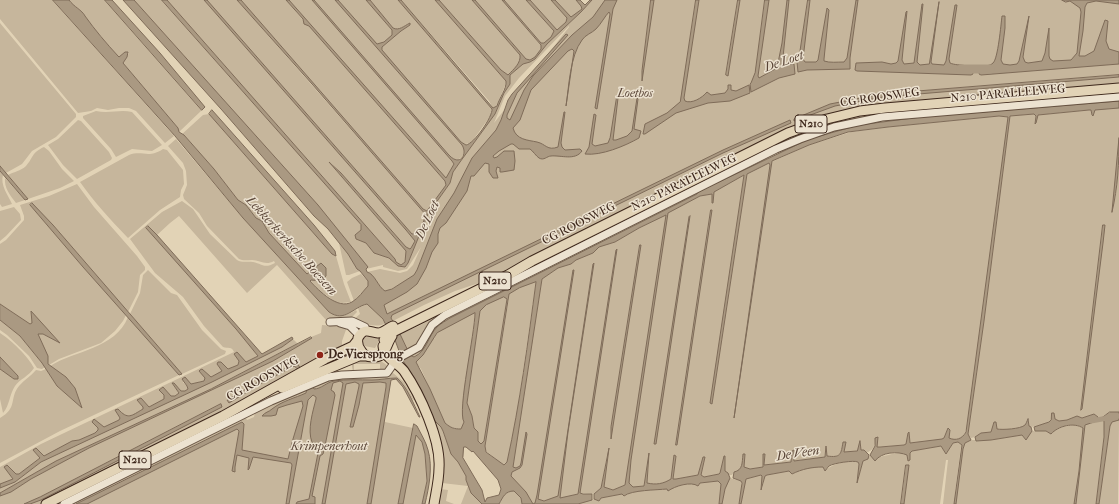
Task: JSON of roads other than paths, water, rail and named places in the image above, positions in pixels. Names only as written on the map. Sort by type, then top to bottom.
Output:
[{"type":"main road","name":"CG ROOSWEG","points":[[388,335],[504,272],[532,261],[756,148],[788,133],[818,122],[860,112],[904,106],[1119,88]]},
{"type":"main road","points":[[365,327],[388,335],[391,360],[396,362],[404,371],[414,388],[437,440],[439,468],[434,504]]},
{"type":"main road","name":"N210","points":[[357,337],[365,327]]},
{"type":"main road","name":"N210","points":[[357,337],[367,331],[388,335]]},
{"type":"main road","name":"N210","points":[[364,354],[376,353],[381,350],[388,335]]},
{"type":"main road","name":"N210","points":[[364,354],[376,357],[388,335]]},
{"type":"main road","name":"CG ROOSWEG","points":[[305,379],[357,337]]},
{"type":"main road","points":[[357,337],[364,354]]},
{"type":"main road","name":"CG ROOSWEG","points":[[46,504],[276,391],[364,354]]},
{"type":"main road","points":[[376,357],[396,362]]},
{"type":"street","name":"N210 PARALLELWEG","points":[[64,504],[200,436],[305,379],[336,375],[387,373],[396,362],[422,344],[432,325],[445,315],[776,149],[821,131],[870,119],[901,114],[1119,96]]},
{"type":"street","points":[[340,323],[352,321],[365,327]]},
{"type":"street","points":[[330,322],[350,326],[357,337]]},
{"type":"water","points":[[53,0],[69,0],[84,14],[119,57],[125,52],[128,52],[123,63],[178,128],[179,132],[184,135],[214,169],[238,200],[246,205],[256,218],[262,221],[269,233],[307,274],[321,263],[326,268],[326,276],[321,281],[310,281],[318,290],[335,302],[347,304],[359,296],[368,286],[368,281],[357,269],[348,254],[328,229],[314,216],[221,109],[123,0],[134,0],[318,205],[368,267],[366,269],[367,272],[372,275],[380,287],[385,291],[392,289],[414,275],[437,219],[454,193],[472,158],[496,130],[508,100],[512,94],[566,34],[568,35],[517,93],[507,115],[507,118],[510,120],[524,90],[533,76],[572,35],[593,17],[605,0],[617,0],[613,9],[597,109],[595,108],[610,14],[609,12],[596,29],[582,40],[575,54],[572,65],[574,51],[572,49],[568,51],[531,90],[520,120],[513,128],[517,135],[523,139],[540,143],[549,148],[558,147],[565,112],[561,143],[562,147],[565,150],[580,149],[582,151],[576,156],[572,157],[551,156],[541,159],[530,149],[519,149],[511,144],[493,156],[494,158],[497,157],[504,151],[514,151],[514,170],[500,172],[500,168],[497,167],[496,171],[498,178],[493,178],[489,172],[489,164],[485,163],[474,176],[471,176],[467,191],[446,223],[440,228],[438,243],[432,252],[426,268],[417,284],[407,292],[384,305],[387,314],[723,150],[790,120],[791,123],[723,153],[392,315],[391,318],[410,355],[414,357],[422,351],[437,327],[450,318],[697,194],[698,192],[809,139],[859,125],[921,117],[1119,101],[1119,108],[1095,110],[1093,116],[1091,110],[1038,115],[1035,124],[1036,116],[1034,114],[1010,116],[968,434],[971,440],[965,443],[963,449],[956,504],[954,504],[962,445],[958,442],[953,443],[946,454],[941,446],[912,451],[910,453],[910,460],[908,461],[907,455],[899,453],[885,454],[875,461],[870,455],[875,446],[875,438],[878,437],[877,447],[880,447],[906,444],[909,432],[910,443],[942,439],[944,438],[948,428],[950,430],[949,438],[952,439],[961,438],[966,432],[1008,117],[999,116],[848,132],[809,145],[772,161],[734,418],[770,165],[769,163],[747,174],[712,404],[710,403],[744,175],[714,192],[713,203],[712,194],[700,196],[668,213],[631,460],[629,483],[633,487],[644,486],[649,453],[647,483],[653,484],[659,484],[671,479],[674,455],[676,456],[673,479],[698,475],[703,457],[705,457],[701,475],[704,477],[719,474],[725,456],[725,471],[728,473],[730,478],[725,489],[722,504],[719,504],[721,484],[718,481],[700,483],[698,486],[691,484],[683,485],[668,491],[667,489],[644,491],[627,494],[624,496],[622,494],[601,498],[599,501],[594,499],[594,494],[601,488],[609,448],[604,487],[613,490],[625,485],[666,215],[615,242],[599,247],[593,253],[576,260],[571,264],[558,268],[542,279],[513,467],[516,468],[520,466],[526,432],[527,434],[522,465],[520,468],[512,472],[511,476],[526,492],[533,504],[522,504],[521,498],[514,491],[511,491],[506,493],[499,504],[482,504],[471,493],[466,476],[458,462],[451,454],[441,427],[435,421],[420,388],[402,359],[395,340],[393,340],[383,319],[367,304],[340,316],[329,312],[243,218],[175,136]],"holes":[[[536,282],[516,417],[507,462],[504,465],[486,452],[485,446],[509,294],[519,288]],[[504,297],[507,299],[484,441],[481,444],[478,441],[478,432],[474,428],[472,416],[467,403],[480,311],[486,305]],[[475,313],[464,388],[462,415],[464,422],[461,429],[453,428],[445,423],[416,362],[423,355],[437,333]],[[464,447],[472,452],[473,451],[498,480],[501,489],[499,495],[487,498],[485,502],[482,490],[463,458]]]},
{"type":"water","points":[[105,0],[112,0],[160,53],[205,107],[202,110]]},
{"type":"water","points":[[162,0],[167,0],[395,259],[396,262],[401,265],[405,262],[406,251],[329,162],[341,173],[406,247],[410,249],[415,241],[204,0],[207,0],[412,234],[419,233],[426,215],[237,0],[241,0],[423,209],[427,211],[446,185],[445,181],[309,26],[304,24],[303,19],[286,0],[289,0],[446,178],[454,164],[452,161],[312,0],[314,0],[448,154],[452,158],[459,160],[462,158],[464,152],[462,145],[335,0],[338,0],[377,44],[384,42],[392,35],[392,30],[366,0],[370,0],[393,28],[399,29],[410,23],[410,25],[382,47],[382,50],[461,142],[466,145],[474,140],[482,129],[492,109],[398,0],[401,0],[493,108],[497,106],[506,81],[435,0],[439,0],[501,70],[508,75],[518,63],[520,55],[472,0],[475,0],[526,59],[530,60],[535,57],[541,49],[541,45],[502,0],[504,0],[541,43],[544,43],[551,37],[554,31],[526,0],[530,0],[557,30],[566,22],[567,18],[551,0],[555,0],[571,17],[582,9],[576,0],[580,0],[585,5],[592,0],[547,44],[535,59],[523,64],[510,75],[510,84],[504,93],[495,114],[453,172],[450,183],[428,214],[405,267],[398,266],[389,258],[374,253],[366,243],[356,239],[355,235],[361,230],[361,225]]},
{"type":"water","points":[[651,0],[654,0],[642,81],[642,71]]},
{"type":"water","points":[[696,0],[699,0],[684,98],[685,101],[691,102],[697,100],[707,92],[711,95],[725,93],[728,89],[728,85],[731,85],[731,90],[736,91],[749,85],[750,93],[730,101],[708,103],[676,113],[643,134],[645,124],[667,113],[680,102]]},
{"type":"water","name":"De Loet","points":[[738,0],[740,0],[728,76],[726,75]]},
{"type":"water","name":"De Loet","points":[[765,0],[769,0],[758,76],[759,78],[777,68],[782,43],[787,0],[789,0],[783,57],[785,65],[794,64],[795,74],[779,78],[751,92],[750,84],[755,73]]},
{"type":"water","points":[[808,0],[810,0],[803,59],[805,62],[816,62],[818,60],[827,8],[829,10],[824,61],[844,62],[847,58],[856,0],[858,0],[850,58],[850,69],[807,70],[798,72],[797,62]]},
{"type":"water","points":[[1062,0],[1119,0],[1119,4],[1096,1],[1087,3],[1085,7],[1079,56],[1085,56],[1094,51],[1105,20],[1108,21],[1106,41],[1109,49],[1119,52],[1119,64],[979,74],[981,66],[990,65],[995,60],[1002,16],[1005,16],[1001,60],[1003,64],[1017,64],[1019,61],[1029,16],[1023,57],[1025,62],[1042,61],[1045,53],[1049,28],[1050,59],[1053,61],[1071,60],[1077,53],[1081,12],[1080,8],[1070,1],[1066,2]]},
{"type":"water","points":[[939,2],[931,62],[932,64],[944,65],[946,61],[955,5],[957,5],[949,59],[950,63],[968,66],[972,70],[973,74],[855,70],[856,63],[882,62],[891,64],[898,61],[907,11],[902,60],[904,64],[914,63],[922,4],[917,62],[920,65],[929,64]]},
{"type":"water","points":[[572,65],[566,106],[569,81]]},
{"type":"water","points":[[1119,75],[1119,77],[883,97],[835,106],[794,121],[794,119],[830,104],[881,94]]},
{"type":"water","points":[[617,96],[613,140],[627,136],[632,131],[637,98],[634,129],[641,131],[639,138],[605,152],[585,154],[589,147],[594,114],[596,115],[592,144],[595,146],[608,143]]},
{"type":"water","points":[[212,110],[314,225],[335,251],[336,256],[332,254],[209,114]]},
{"type":"water","points":[[1119,138],[1118,175],[1112,212]]},
{"type":"water","points":[[0,166],[28,199],[25,200],[0,171]]},
{"type":"water","points":[[32,203],[53,225],[182,374],[179,375],[83,267],[30,205]]},
{"type":"water","points":[[711,210],[712,210],[676,445]]},
{"type":"water","points":[[690,216],[656,444],[654,444],[689,217]]},
{"type":"water","points":[[1103,225],[1105,225],[1103,243],[1081,410]]},
{"type":"water","points":[[148,226],[262,354],[292,337],[293,339],[282,347],[212,382],[41,462],[15,482],[0,488],[0,484],[13,479],[4,467],[7,465],[16,474],[19,474],[40,458],[33,450],[36,448],[44,456],[72,441],[79,440],[95,433],[98,428],[92,422],[94,419],[104,427],[119,420],[120,418],[115,410],[118,409],[124,415],[130,416],[143,409],[137,400],[141,398],[149,407],[164,399],[164,395],[159,390],[163,387],[171,396],[175,396],[179,393],[172,383],[174,383],[181,391],[185,391],[188,389],[182,379],[185,377],[191,384],[204,381],[205,378],[199,371],[202,369],[211,377],[222,371],[217,364],[218,362],[221,362],[228,369],[238,365],[239,361],[234,354],[237,352],[246,362],[258,356],[236,329],[146,228]]},
{"type":"water","points":[[641,245],[611,439],[611,427]]},
{"type":"water","points":[[617,249],[580,493],[592,494],[592,500],[578,504],[533,504],[535,503],[537,495],[574,270],[538,499],[544,501],[558,496],[594,263],[568,432],[560,498],[578,494]]},
{"type":"water","points":[[0,304],[30,324],[32,323],[31,311],[60,343],[43,334],[38,334],[48,356],[48,364],[66,377],[75,388],[82,408],[57,386],[42,363],[20,336],[0,320]]},
{"type":"water","points":[[311,337],[312,338],[273,361],[89,448],[31,479],[11,492],[0,496],[0,493],[56,461],[211,389]]},
{"type":"water","points":[[0,357],[18,376],[18,379],[14,379],[0,369]]},
{"type":"water","points":[[297,363],[314,389],[334,381],[397,378],[410,396],[420,417],[403,387],[396,379],[391,380],[371,504],[367,504],[386,387],[386,383],[380,382],[363,383],[353,427],[350,427],[359,384],[355,382],[346,384],[325,504],[322,504],[343,383],[340,381],[333,383],[331,390],[335,395],[325,446],[323,454],[320,456],[312,496],[315,497],[315,504],[296,504],[297,502],[309,499],[318,453],[312,442],[310,432],[316,399],[313,395],[308,400],[289,504],[286,504],[292,465],[291,463],[253,457],[248,470],[249,458],[237,455],[235,472],[232,471],[239,431],[237,429],[87,504],[76,504],[242,422],[244,424],[242,450],[288,459],[303,406],[302,401],[278,408],[276,415],[262,416],[280,404],[306,393],[307,390],[305,382],[301,374],[294,366],[229,403],[227,400],[258,382]]},
{"type":"water","points":[[221,404],[222,407],[41,500],[30,504],[24,504],[40,497]]},
{"type":"water","points":[[1110,412],[1119,412],[1119,420],[1112,422],[1110,426],[1099,504],[1096,504],[1104,437],[1104,421],[1102,418]]},
{"type":"water","points":[[1052,413],[1054,413],[1055,419],[1059,421],[1077,416],[1082,418],[1094,414],[1098,417],[1098,420],[1085,425],[1076,504],[1074,504],[1083,428],[1071,425],[1062,427],[1051,434],[1046,431],[1035,431],[1034,427],[1051,420]]},
{"type":"water","points":[[1028,419],[1029,426],[1031,427],[1032,431],[1026,440],[1022,435],[976,441],[975,437],[981,433],[991,432],[994,422],[996,422],[997,429],[1011,429],[1025,425]]},
{"type":"water","points":[[414,424],[417,426],[427,447],[430,463],[428,491],[425,504],[422,504],[427,481],[425,454],[422,442],[416,435],[403,504],[398,504],[408,452]]},
{"type":"water","points":[[860,441],[861,450],[864,450],[869,455],[868,459],[863,461],[857,483],[859,464],[856,461],[832,465],[825,471],[823,467],[819,467],[792,474],[789,471],[767,475],[765,476],[761,490],[761,475],[746,479],[741,504],[739,504],[742,483],[741,481],[733,478],[734,472],[739,470],[742,466],[743,454],[745,454],[744,467],[750,469],[763,467],[763,454],[765,454],[764,465],[791,462],[792,451],[794,450],[794,461],[825,457],[826,446],[827,456],[838,456],[841,452],[843,442],[846,442],[844,452],[857,451]]},
{"type":"water","points":[[906,465],[909,465],[904,504],[901,504]]},
{"type":"waterway","name":"De Loet","points":[[961,69],[990,69]]},
{"type":"waterway","name":"De Veen","points":[[1091,421],[1119,416]]},
{"type":"place","name":"De Viersprong","points":[[320,355]]},
{"type":"park label","name":"Loetbos","points":[[635,94]]},
{"type":"park label","name":"Krimpenerhout","points":[[329,447]]},
{"type":"water label","name":"Lekkerkerksche Boezem","points":[[291,246]]}]
